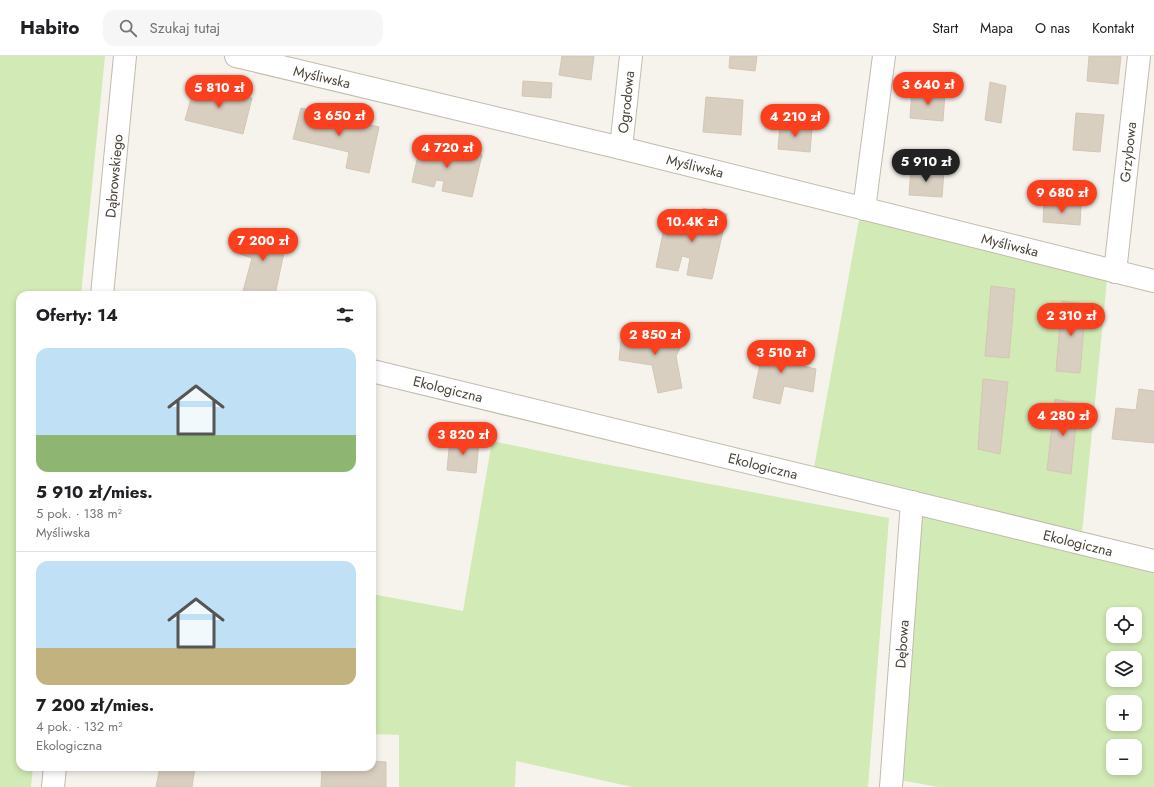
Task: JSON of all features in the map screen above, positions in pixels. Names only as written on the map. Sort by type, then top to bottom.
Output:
[{"type":"street","name":"Dąbrowskiego","points":[[102,291],[125,56]]},
{"type":"street","name":"Myśliwska","points":[[236,56],[621,148],[1154,281]]},
{"type":"street","name":"Ogrodowa","points":[[621,148],[631,56]]},
{"type":"street","points":[[864,209],[884,56]]},
{"type":"street","name":"Grzybowa","points":[[1116,272],[1138,56]]},
{"type":"street","name":"Ekologiczna","points":[[376,372],[1154,561]]},
{"type":"street","name":"Dębowa","points":[[891,787],[912,502]]},
{"type":"street","points":[[53,787],[55,771]]},
{"type":"green space","points":[[0,56],[105,56],[81,291],[16,291],[16,771],[33,771],[31,787],[0,787]]},
{"type":"green space","points":[[860,214],[1108,270],[1081,543],[814,468]]},
{"type":"green space","points":[[492,441],[583,460],[889,518],[868,787],[632,787],[516,761],[515,787],[399,787],[399,735],[376,734],[376,595],[463,611]]},
{"type":"green space","points":[[912,502],[1154,562],[1154,787],[938,787],[900,780]]},
{"type":"building","points":[[562,56],[594,56],[591,80],[559,75]]},
{"type":"building","points":[[730,56],[757,56],[755,71],[729,68]]},
{"type":"building","points":[[1089,56],[1121,56],[1118,84],[1087,81]]},
{"type":"building","points":[[523,81],[552,83],[551,98],[522,96]]},
{"type":"building","points":[[990,82],[1006,86],[1001,123],[985,120]]},
{"type":"building","points":[[195,84],[252,98],[243,134],[185,120]]},
{"type":"building","points":[[912,90],[945,93],[943,121],[910,118]]},
{"type":"building","points":[[706,97],[743,100],[741,135],[703,132]]},
{"type":"building","points":[[301,108],[379,127],[369,173],[346,168],[349,152],[293,139]]},
{"type":"building","points":[[1076,113],[1104,115],[1100,152],[1073,150]]},
{"type":"building","points":[[780,125],[812,128],[810,152],[778,149]]},
{"type":"building","points":[[422,138],[441,143],[440,150],[459,155],[461,149],[482,155],[472,197],[442,191],[444,181],[436,180],[434,187],[412,182]]},
{"type":"building","points":[[911,168],[944,171],[942,197],[909,195]]},
{"type":"building","points":[[1044,203],[1081,206],[1080,225],[1043,222]]},
{"type":"building","points":[[703,208],[727,214],[712,279],[687,275],[690,258],[682,256],[678,271],[656,267],[667,214],[691,219],[690,227],[697,228]]},
{"type":"building","points":[[245,228],[287,238],[276,291],[243,291],[252,258],[240,254]]},
{"type":"building","points":[[991,286],[1015,289],[1009,358],[985,356]]},
{"type":"building","points":[[1062,301],[1086,304],[1080,373],[1056,371]]},
{"type":"building","points":[[664,324],[684,341],[676,356],[682,388],[658,393],[652,365],[619,360],[622,331],[653,338]]},
{"type":"building","points":[[765,340],[791,347],[788,362],[816,369],[813,392],[784,386],[780,404],[753,398]]},
{"type":"building","points":[[983,379],[1008,382],[1000,454],[978,449]]},
{"type":"building","points":[[1139,389],[1154,391],[1154,443],[1112,439],[1116,408],[1136,410]]},
{"type":"building","points":[[1055,399],[1078,404],[1071,474],[1047,470]]},
{"type":"building","points":[[450,439],[479,442],[476,473],[447,470]]},
{"type":"building","points":[[376,761],[386,762],[386,787],[321,787],[322,771],[376,771]]},
{"type":"building","points":[[159,771],[194,771],[192,787],[156,787]]}]
